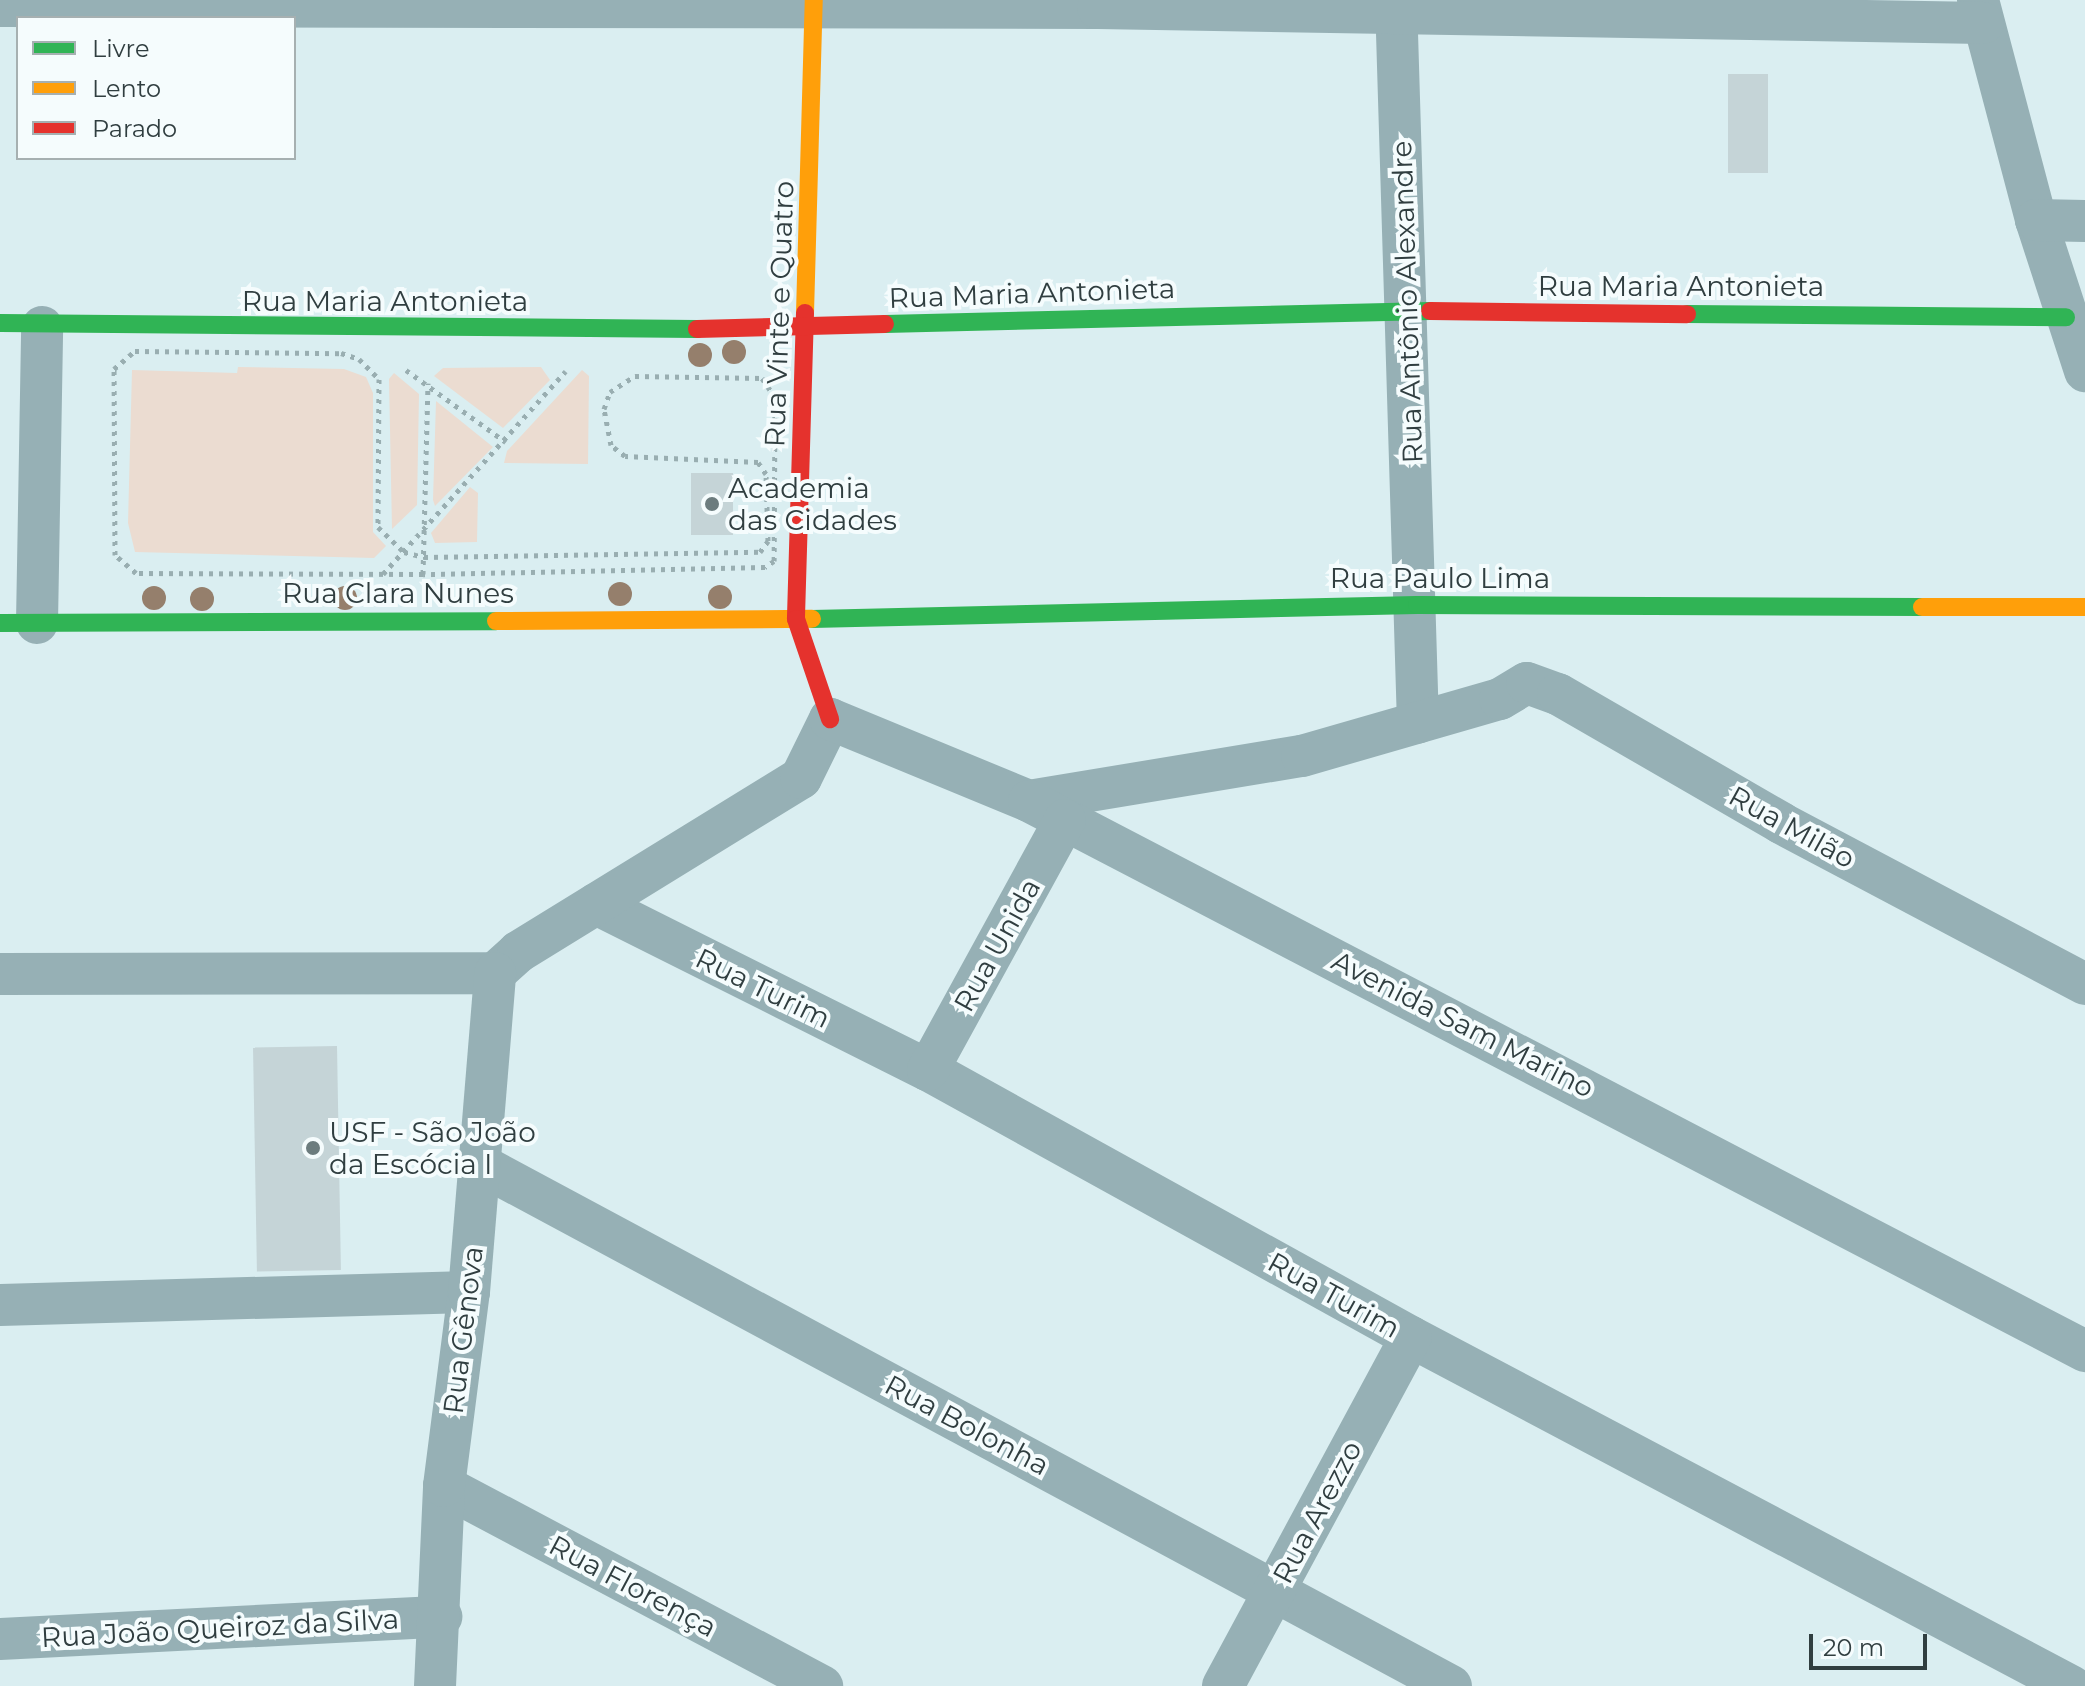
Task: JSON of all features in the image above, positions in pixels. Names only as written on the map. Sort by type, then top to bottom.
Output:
[{"type":"street","points":[[0,6],[814,4],[1980,11],[2036,220],[2085,371]]},
{"type":"street","name":"Rua Vinte e Quatro","points":[[814,4],[808,328],[796,619],[830,719]]},
{"type":"street","name":"Rua Antônio Alexandre","points":[[1396,8],[1408,311],[1418,723]]},
{"type":"street","points":[[2036,220],[2085,221]]},
{"type":"street","name":"Rua Maria Antonieta","points":[[0,323],[42,327],[808,328],[1408,311],[2066,317]]},
{"type":"street","points":[[19,623],[42,327]]},
{"type":"street","name":"Rua Paulo Lima","points":[[796,619],[1417,605],[2085,607]]},
{"type":"street","name":"Rua Clara Nunes","points":[[19,623],[796,619]]},
{"type":"street","name":"Rua Milão","points":[[1418,723],[1500,699],[1527,683],[1558,694],[1781,823],[2085,984]]},
{"type":"street","points":[[0,974],[495,973],[596,904],[801,778],[830,719]]},
{"type":"street","name":"Avenida Sam Marino","points":[[830,719],[1029,801],[2085,1351]]},
{"type":"street","points":[[1029,801],[1302,756],[1418,723]]},
{"type":"street","name":"Rua Unida","points":[[928,1070],[1065,820]]},
{"type":"street","name":"Rua Turim","points":[[596,904],[928,1070],[1411,1337],[2071,1686]]},
{"type":"street","name":"Rua Gênova","points":[[435,1686],[441,1617],[444,1486],[469,1292],[495,973]]},
{"type":"street","name":"Rua Bolonha","points":[[481,1165],[1451,1686]]},
{"type":"street","points":[[0,1305],[469,1292]]},
{"type":"street","name":"Rua Arezzo","points":[[1223,1686],[1411,1337]]},
{"type":"street","name":"Rua Florença","points":[[444,1486],[822,1686]]},
{"type":"street","name":"Rua João Queiroz da Silva","points":[[0,1639],[441,1617]]},
{"type":"path","points":[[129,340],[352,344]]},
{"type":"path","points":[[135,351],[341,353],[359,359],[379,379],[378,527],[404,552],[424,557],[760,552],[767,528],[766,474],[758,462],[625,456],[611,445],[604,409],[610,392],[635,376],[747,375],[762,378],[775,397],[777,548],[765,567],[153,576],[121,564],[115,555],[114,369],[135,351]]},
{"type":"path","points":[[383,574],[506,442],[575,361]]},
{"type":"path","points":[[394,363],[428,383],[506,442]]},
{"type":"path","points":[[423,574],[428,383]]},
{"type":"path","points":[[782,566],[783,397]]},
{"type":"shaded area","points":[[238,367],[344,369],[366,377],[373,393],[373,532],[386,546],[374,558],[135,552],[128,523],[132,370],[237,373]]},
{"type":"shaded area","points":[[541,367],[550,380],[503,428],[434,376],[443,368]]},
{"type":"shaded area","points":[[582,370],[589,376],[588,464],[504,463],[507,451]]},
{"type":"shaded area","points":[[394,373],[419,394],[417,505],[392,529],[389,379]]},
{"type":"shaded area","points":[[436,401],[493,447],[435,506],[433,500]]},
{"type":"shaded area","points":[[470,487],[478,493],[477,542],[435,543],[431,533]]},
{"type":"building","points":[[1728,74],[1768,74],[1768,173],[1728,173]]},
{"type":"building","name":"Academia das Cidades","points":[[691,473],[733,473],[733,535],[691,535]]},
{"type":"building","name":"USF - São João da Escócia I","points":[[337,1046],[341,1270],[257,1271],[253,1047]]},
{"type":"traffic: fast","points":[[885,324],[1430,311]]},
{"type":"traffic: fast","points":[[1687,314],[2066,317]]},
{"type":"traffic: fast","points":[[0,323],[697,329]]},
{"type":"traffic: fast","points":[[812,619],[1417,605],[1922,607]]},
{"type":"traffic: fast","points":[[0,623],[496,621]]},
{"type":"traffic: slow","points":[[805,313],[814,0]]},
{"type":"traffic: slow","points":[[1922,607],[2085,607]]},
{"type":"traffic: slow","points":[[496,621],[812,619]]},
{"type":"traffic: jam","points":[[1430,311],[1687,314]]},
{"type":"traffic: jam","points":[[805,313],[796,619],[830,719]]},
{"type":"traffic: jam","points":[[697,329],[885,324]]},
{"type":"place","name":"Academia das Cidades","points":[[712,504]]},
{"type":"place","name":"USF - São João da Escócia I","points":[[313,1148]]}]
